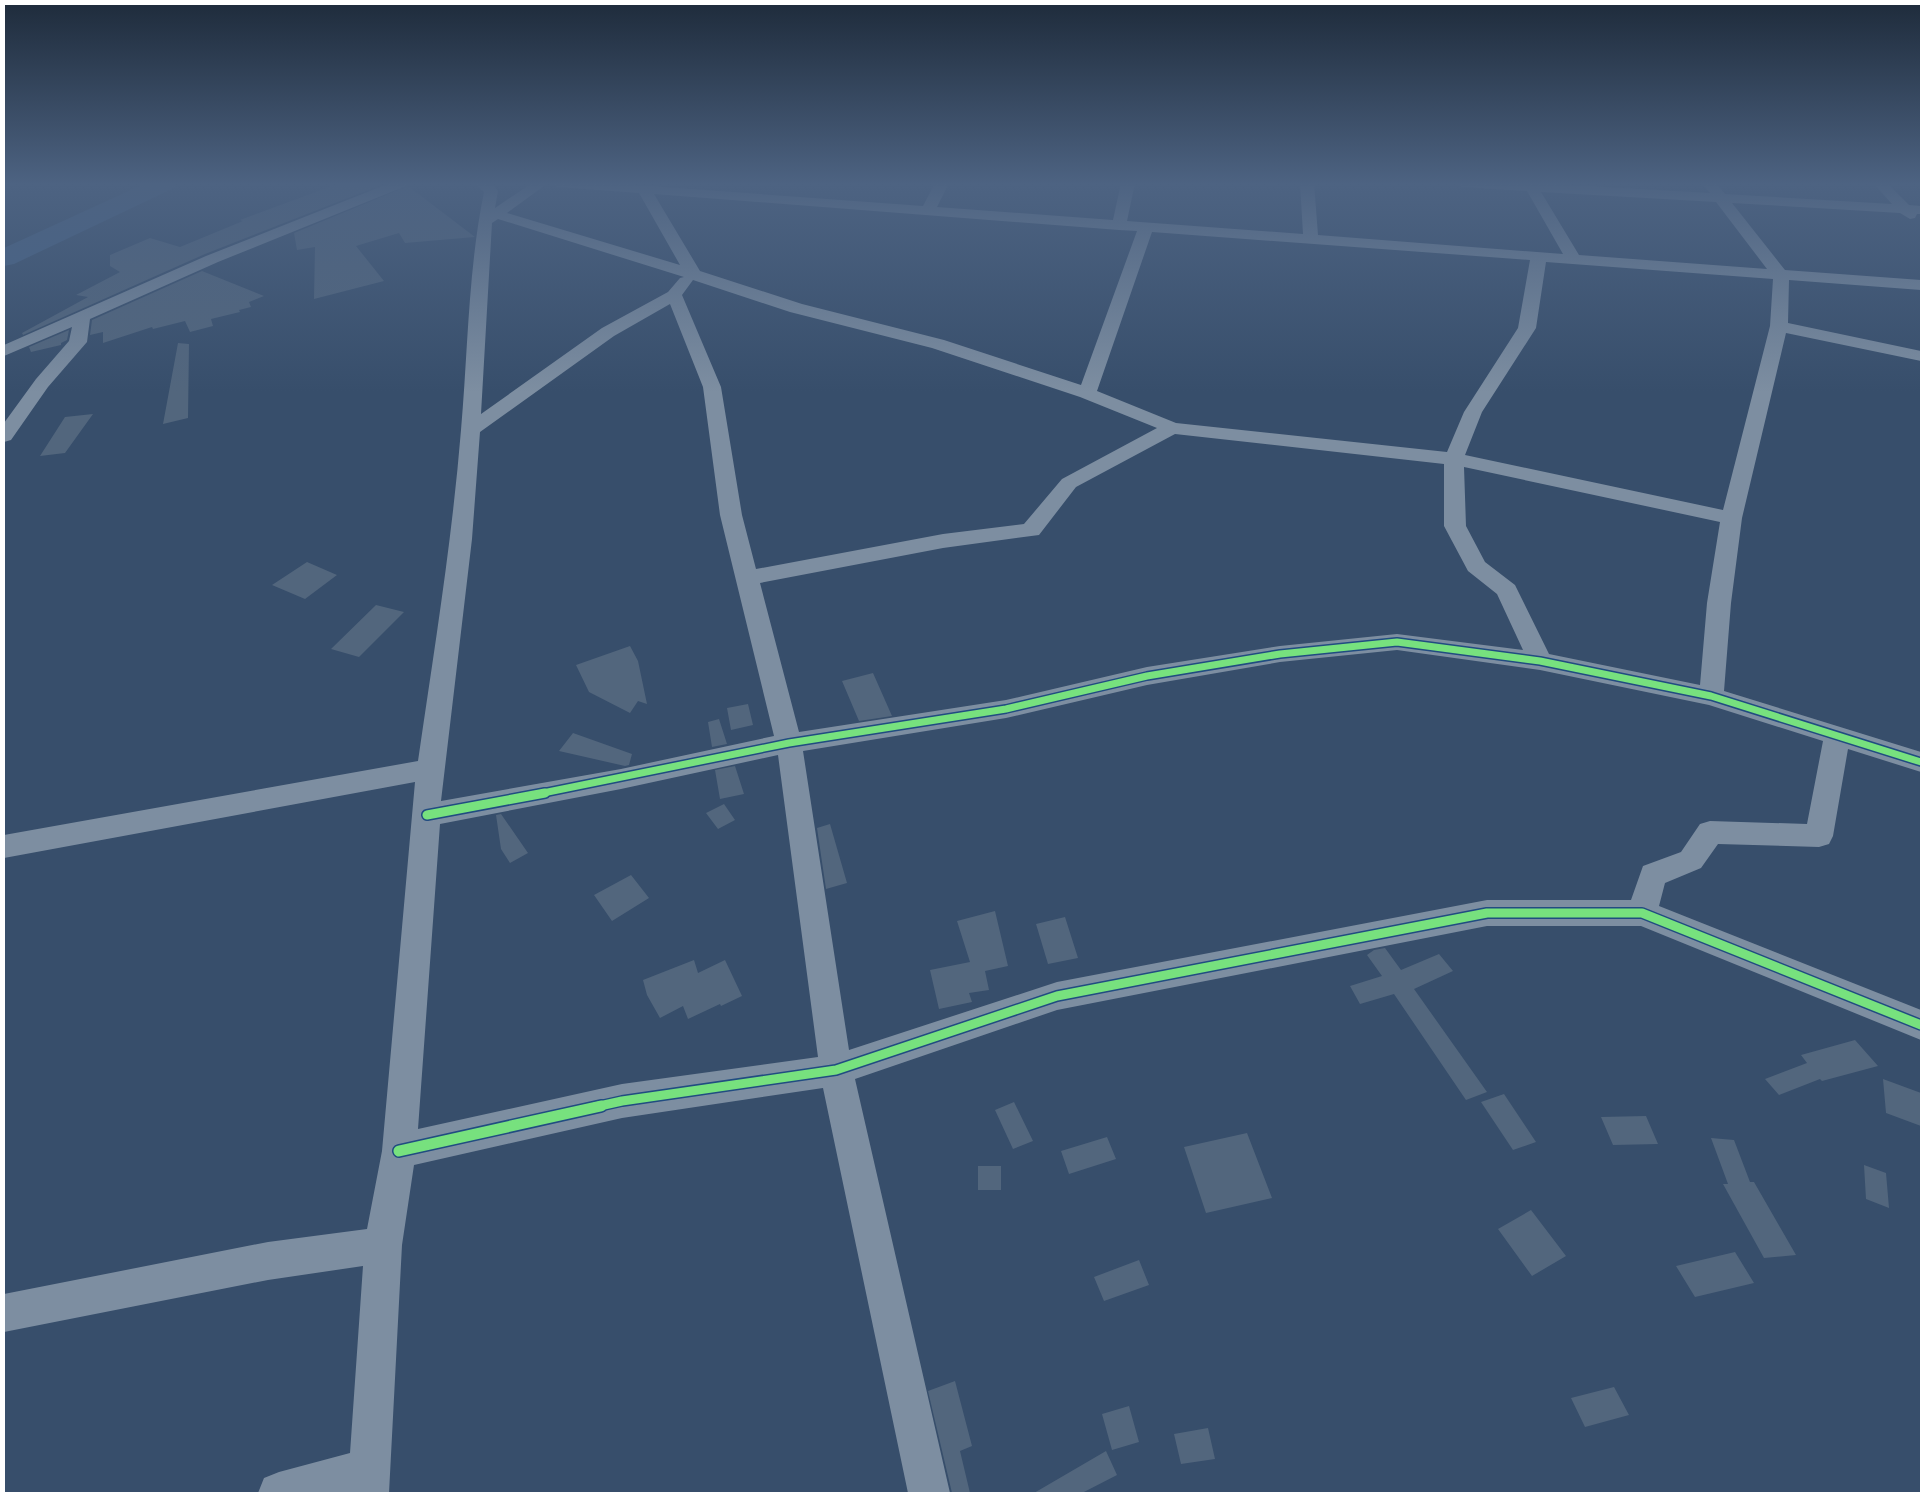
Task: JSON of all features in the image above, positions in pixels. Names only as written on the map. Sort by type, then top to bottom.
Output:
[{"type":"street","points":[[4,350],[228,253]]},
{"type":"street","points":[[279,1493],[369,1481],[383,1245],[399,1151],[430,769],[461,539],[487,253]]},
{"type":"street","points":[[619,253],[693,273],[796,308],[938,344],[1087,393],[1172,428],[1454,459],[1730,518]]},
{"type":"street","points":[[681,253],[693,273]]},
{"type":"street","points":[[1087,393],[1137,253]]},
{"type":"street","points":[[1497,253],[1781,276],[1921,285]]},
{"type":"street","points":[[1570,253],[1574,259]]},
{"type":"street","points":[[1711,696],[1718,603],[1730,518],[1779,326],[1781,276],[1763,253]]},
{"type":"street","points":[[1539,256],[1526,328],[1472,412],[1454,459],[1455,526],[1476,566],[1507,590],[1540,661]]},
{"type":"street","points":[[471,430],[608,332],[674,295],[693,273]]},
{"type":"street","points":[[674,295],[712,387],[731,515],[789,743],[836,1070],[930,1493]]},
{"type":"street","points":[[4,436],[42,383],[78,342],[82,315]]},
{"type":"street","points":[[1779,326],[1921,356]]},
{"type":"street","points":[[747,578],[826,565],[944,541],[1031,530],[1069,483],[1172,428]]},
{"type":"street","points":[[427,815],[621,779],[789,743],[1006,709],[1147,676],[1280,654],[1396,642],[1540,661],[1711,696],[1921,762]]},
{"type":"street","points":[[1642,913],[1653,875],[1691,860],[1710,832],[1819,836],[1838,736]]},
{"type":"street","points":[[4,846],[430,769]]},
{"type":"street","points":[[399,1151],[622,1101],[836,1070],[1057,996],[1487,913],[1642,913],[1921,1025]]},
{"type":"street","points":[[4,1313],[268,1261],[383,1245]]},
{"type":"building","points":[[115,253],[208,253],[23,335],[22,333],[88,297],[76,295],[120,272],[110,266],[110,255]]},
{"type":"building","points":[[315,253],[361,253],[384,281],[314,299]]},
{"type":"building","points":[[202,271],[264,296],[249,302],[251,307],[239,310],[240,312],[211,319],[213,326],[190,332],[185,321],[153,329],[152,327],[103,343],[103,332],[90,335],[92,320]]},
{"type":"building","points":[[69,330],[67,340],[61,343],[61,345],[31,352],[29,347]]},
{"type":"building","points":[[178,343],[189,344],[188,418],[163,424]]},
{"type":"building","points":[[93,414],[65,453],[40,456],[65,417]]},
{"type":"building","points":[[307,562],[337,575],[305,599],[272,585]]},
{"type":"building","points":[[376,605],[404,612],[359,657],[331,649]]},
{"type":"building","points":[[630,646],[638,661],[647,704],[638,701],[630,713],[589,692],[576,665]]},
{"type":"building","points":[[873,673],[892,716],[859,721],[842,681]]},
{"type":"building","points":[[748,704],[753,725],[731,730],[727,708]]},
{"type":"building","points":[[719,719],[727,744],[712,747],[708,722]]},
{"type":"building","points":[[573,733],[632,754],[629,765],[625,766],[559,751]]},
{"type":"building","points":[[735,766],[744,794],[720,799],[715,770]]},
{"type":"building","points":[[724,804],[735,820],[718,829],[706,813]]},
{"type":"building","points":[[501,814],[528,853],[510,863],[501,849],[496,815]]},
{"type":"building","points":[[830,824],[847,883],[826,889],[817,828]]},
{"type":"building","points":[[631,875],[649,898],[612,921],[594,895]]},
{"type":"building","points":[[995,911],[1008,966],[985,971],[989,990],[969,993],[972,1002],[939,1009],[930,970],[970,962],[957,921]]},
{"type":"building","points":[[1065,917],[1078,958],[1048,964],[1036,924]]},
{"type":"building","points":[[1385,948],[1401,970],[1439,954],[1453,971],[1414,989],[1487,1092],[1466,1100],[1394,994],[1360,1004],[1350,986],[1382,976],[1367,955],[1374,950]]},
{"type":"building","points":[[694,960],[698,973],[725,960],[742,996],[688,1019],[683,1006],[660,1018],[647,995],[643,980]]},
{"type":"building","points":[[1855,1040],[1878,1066],[1822,1081],[1820,1079],[1779,1095],[1765,1079],[1807,1063],[1801,1055]]},
{"type":"building","points":[[1883,1079],[1921,1093],[1921,1126],[1886,1113]]},
{"type":"building","points":[[1504,1094],[1536,1142],[1513,1150],[1481,1102]]},
{"type":"building","points":[[1014,1102],[1033,1141],[1013,1149],[995,1110]]},
{"type":"building","points":[[1646,1116],[1658,1144],[1613,1145],[1601,1117]]},
{"type":"building","points":[[1247,1133],[1272,1198],[1206,1213],[1184,1147]]},
{"type":"building","points":[[1107,1137],[1116,1159],[1069,1174],[1061,1151]]},
{"type":"building","points":[[1711,1138],[1734,1140],[1750,1182],[1754,1182],[1796,1255],[1764,1258],[1723,1184],[1728,1184]]},
{"type":"building","points":[[1864,1165],[1886,1173],[1889,1208],[1866,1199]]},
{"type":"building","points":[[978,1166],[1001,1166],[1001,1190],[978,1190]]},
{"type":"building","points":[[1531,1210],[1566,1256],[1532,1276],[1498,1229]]},
{"type":"building","points":[[1735,1252],[1754,1283],[1695,1297],[1676,1266]]},
{"type":"building","points":[[1139,1260],[1149,1285],[1104,1301],[1094,1277]]},
{"type":"building","points":[[955,1381],[972,1446],[960,1451],[970,1493],[952,1493],[928,1391]]},
{"type":"building","points":[[1614,1387],[1629,1415],[1585,1427],[1571,1398]]},
{"type":"building","points":[[1129,1406],[1139,1442],[1112,1450],[1102,1414]]},
{"type":"building","points":[[1208,1428],[1215,1459],[1181,1464],[1174,1434]]},
{"type":"building","points":[[1106,1451],[1117,1475],[1082,1493],[1034,1493]]},
{"type":"waterway","points":[[4,258],[15,253]]},
{"type":"cycle path","points":[[427,815],[621,779],[789,743],[1006,709],[1147,676],[1280,654],[1397,642],[1540,661],[1711,696],[1921,762]]},
{"type":"cycle path","points":[[399,1151],[622,1101],[836,1070],[1057,996],[1487,913],[1642,913],[1921,1025]]}]
